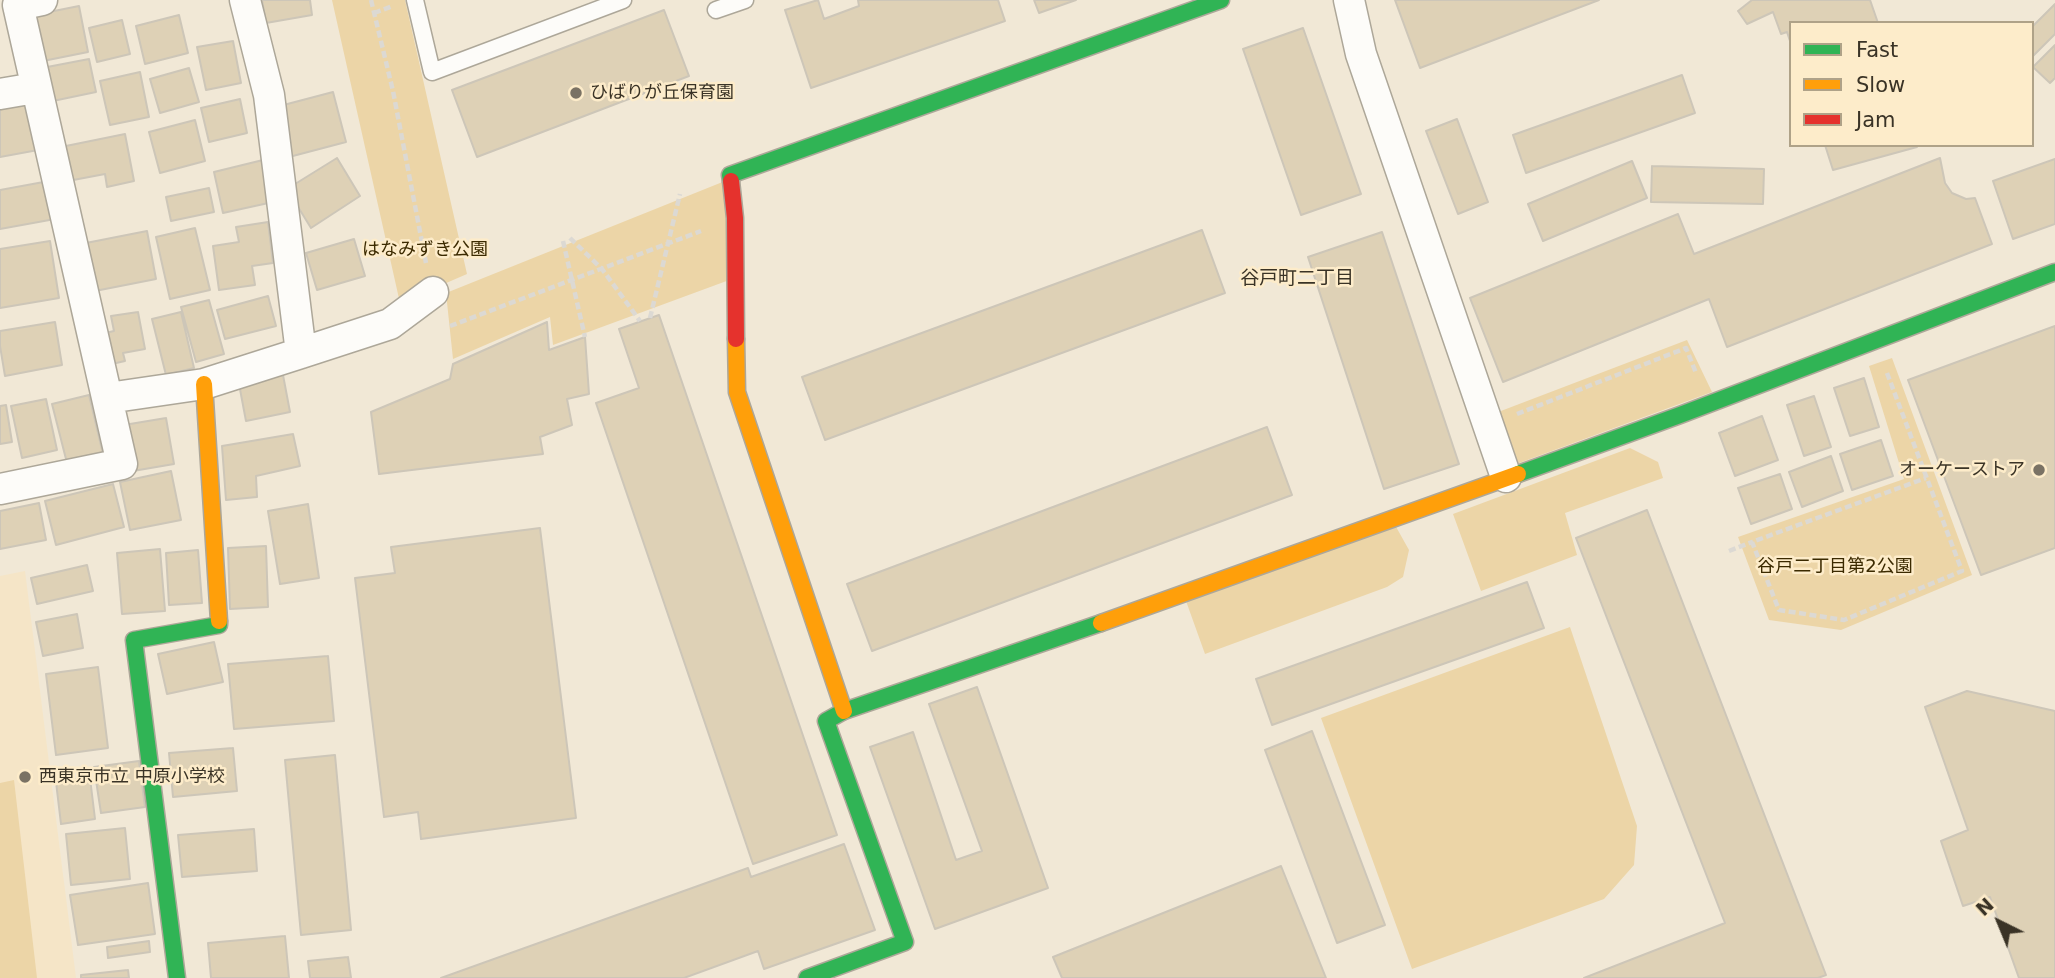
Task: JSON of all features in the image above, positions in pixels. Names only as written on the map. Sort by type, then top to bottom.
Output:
[{"type":"street","points":[[0,489],[122,464],[18,5],[42,0]]},
{"type":"street","points":[[245,0],[269,95],[300,353]]},
{"type":"street","points":[[844,711],[737,392],[736,218],[730,176],[1221,0]]},
{"type":"street","points":[[1349,0],[1361,54],[1506,477]]},
{"type":"street","points":[[0,94],[35,88]]},
{"type":"street","points":[[807,978],[905,942],[826,722],[844,711],[1177,597],[1691,410],[2055,271]]},
{"type":"street","points":[[108,398],[204,384],[390,324],[430,279]]},
{"type":"street","points":[[177,978],[134,639],[219,625],[204,384]]},
{"type":"lane","points":[[415,0],[432,72],[623,0]]},
{"type":"lane","points":[[716,10],[745,0]]},
{"type":"path","points":[[371,0],[393,91],[430,279]]},
{"type":"path","points":[[650,318],[680,194]]},
{"type":"path","points":[[450,326],[736,218]]},
{"type":"path","points":[[570,238],[602,268],[640,321]]},
{"type":"path","points":[[563,241],[584,337]]},
{"type":"path","points":[[1752,542],[1779,610],[1844,620],[1962,571],[1874,340]]},
{"type":"path","points":[[1729,551],[1926,478]]},
{"type":"shaded area","name":"西東京市立 中原小学校","points":[[25,571],[76,978],[0,978],[0,576]]},
{"type":"green space","name":"はなみずき公園","points":[[332,0],[405,0],[467,274],[400,303]]},
{"type":"green space","points":[[730,179],[732,279],[553,345],[550,317],[453,359],[446,293]]},
{"type":"green space","points":[[1687,340],[1712,392],[1511,466],[1493,414]]},
{"type":"green space","name":"谷戸二丁目第2公園","points":[[1892,358],[1972,575],[1841,630],[1769,620],[1738,537],[1904,479],[1869,366]]},
{"type":"green space","points":[[1630,448],[1658,462],[1663,478],[1565,513],[1577,555],[1481,591],[1453,514]]},
{"type":"green space","points":[[1395,525],[1409,550],[1403,577],[1387,587],[1205,654],[1186,601]]},
{"type":"green space","points":[[1570,627],[1637,826],[1634,865],[1604,899],[1412,969],[1321,718]]},
{"type":"green space","points":[[14,780],[37,978],[0,978],[0,783]]},
{"type":"building","points":[[262,0],[310,0],[312,15],[266,23]]},
{"type":"building","points":[[818,0],[824,19],[859,6],[858,0],[998,0],[1005,21],[811,88],[785,10]]},
{"type":"building","points":[[1034,0],[1076,0],[1039,13]]},
{"type":"building","points":[[1395,0],[1599,0],[1420,68]]},
{"type":"building","points":[[1752,0],[1870,0],[1877,21],[1789,21],[1789,38],[1787,32],[1781,34],[1773,12],[1747,24],[1738,11]]},
{"type":"building","points":[[2055,4],[2055,34],[2034,55],[2034,25]]},
{"type":"building","points":[[79,6],[88,52],[38,62],[29,16]]},
{"type":"building","points":[[664,10],[689,76],[477,157],[452,90]]},
{"type":"building","points":[[179,15],[188,53],[145,64],[136,26]]},
{"type":"building","points":[[122,20],[130,54],[97,62],[89,28]]},
{"type":"building","points":[[1303,28],[1361,194],[1301,215],[1243,49]]},
{"type":"building","points":[[233,41],[241,83],[206,90],[197,47]]},
{"type":"building","points":[[2055,45],[2055,78],[2050,83],[2034,66]]},
{"type":"building","points":[[89,59],[96,92],[48,102],[42,68]]},
{"type":"building","points":[[189,68],[199,102],[160,113],[150,79]]},
{"type":"building","points":[[140,72],[149,117],[110,125],[100,81]]},
{"type":"building","points":[[1682,75],[1695,113],[1526,173],[1513,135]]},
{"type":"building","points":[[333,92],[346,142],[289,157],[276,107]]},
{"type":"building","points":[[240,99],[247,133],[209,142],[201,108]]},
{"type":"building","points":[[30,102],[38,150],[0,157],[0,107]]},
{"type":"building","points":[[1457,119],[1488,202],[1458,214],[1426,131]]},
{"type":"building","points":[[195,120],[205,161],[160,173],[149,132]]},
{"type":"building","points":[[125,134],[134,181],[107,187],[105,174],[68,181],[61,147]]},
{"type":"building","points":[[1826,147],[1917,147],[1833,170]]},
{"type":"building","points":[[337,158],[360,196],[311,228],[287,189]]},
{"type":"building","points":[[1940,158],[1945,183],[1952,193],[1966,199],[1975,198],[1992,244],[1727,347],[1709,299],[1503,382],[1470,298],[1678,214],[1694,254]]},
{"type":"building","points":[[2055,159],[2055,224],[2013,239],[1993,181]]},
{"type":"building","points":[[263,160],[273,202],[223,213],[214,172]]},
{"type":"building","points":[[1632,161],[1647,198],[1543,241],[1528,204]]},
{"type":"building","points":[[1652,166],[1764,169],[1763,204],[1651,202]]},
{"type":"building","points":[[49,181],[55,219],[0,229],[0,190]]},
{"type":"building","points":[[209,188],[214,212],[171,221],[166,197]]},
{"type":"building","points":[[268,222],[273,263],[252,266],[255,285],[219,290],[213,246],[239,242],[236,227]]},
{"type":"building","points":[[195,228],[210,290],[170,299],[156,237]]},
{"type":"building","points":[[1202,230],[1225,293],[825,440],[802,377]]},
{"type":"building","points":[[147,231],[156,279],[95,291],[86,243]]},
{"type":"building","points":[[1382,232],[1459,464],[1384,489],[1308,257]]},
{"type":"building","points":[[354,239],[365,276],[317,290],[306,253]]},
{"type":"building","points":[[50,241],[59,298],[0,308],[0,249]]},
{"type":"building","points":[[268,296],[276,326],[225,339],[217,310]]},
{"type":"building","points":[[209,300],[224,354],[196,362],[181,307]]},
{"type":"building","points":[[138,312],[145,349],[123,353],[125,361],[103,366],[97,335],[114,331],[111,316]]},
{"type":"building","points":[[181,312],[194,368],[166,375],[152,319]]},
{"type":"building","points":[[659,315],[837,835],[753,864],[596,403],[639,388],[619,329]]},
{"type":"building","points":[[55,322],[62,365],[5,376],[0,331]]},
{"type":"building","points":[[547,322],[549,350],[585,337],[589,394],[567,399],[572,425],[540,437],[543,454],[379,474],[371,412],[450,379],[453,364]]},
{"type":"building","points":[[2055,326],[2055,548],[1981,575],[1908,380]]},
{"type":"building","points":[[283,375],[290,412],[246,421],[239,384]]},
{"type":"building","points":[[1864,378],[1879,427],[1850,436],[1834,388]]},
{"type":"building","points":[[89,395],[103,454],[67,463],[52,404]]},
{"type":"building","points":[[1814,396],[1831,447],[1804,456],[1787,405]]},
{"type":"building","points":[[46,399],[57,450],[22,458],[11,406]]},
{"type":"building","points":[[6,405],[12,442],[0,444],[0,406]]},
{"type":"building","points":[[1762,416],[1778,460],[1735,476],[1719,433]]},
{"type":"building","points":[[166,418],[174,464],[133,471],[124,425]]},
{"type":"building","points":[[1267,427],[1292,495],[872,651],[847,584]]},
{"type":"building","points":[[293,434],[300,466],[256,476],[257,497],[226,500],[222,446]]},
{"type":"building","points":[[1881,440],[1893,476],[1852,490],[1840,454]]},
{"type":"building","points":[[1831,456],[1843,491],[1802,507],[1789,472]]},
{"type":"building","points":[[171,471],[181,520],[130,530],[120,482]]},
{"type":"building","points":[[1780,474],[1792,509],[1751,524],[1738,488]]},
{"type":"building","points":[[113,484],[124,527],[56,545],[45,501]]},
{"type":"building","points":[[39,503],[46,540],[0,549],[0,511]]},
{"type":"building","points":[[308,504],[319,578],[280,584],[268,511]]},
{"type":"building","points":[[1647,510],[1826,975],[1818,978],[1584,978],[1725,923],[1576,538]]},
{"type":"building","points":[[540,528],[576,818],[421,839],[418,812],[384,817],[355,578],[395,573],[391,547]]},
{"type":"building","points":[[266,546],[268,607],[230,609],[228,548]]},
{"type":"building","points":[[160,549],[165,611],[122,614],[117,553]]},
{"type":"building","points":[[198,550],[202,603],[169,605],[166,553]]},
{"type":"building","points":[[87,565],[93,591],[37,604],[31,578]]},
{"type":"building","points":[[1527,582],[1544,628],[1272,725],[1256,679]]},
{"type":"building","points":[[77,614],[83,648],[43,656],[36,622]]},
{"type":"building","points":[[214,642],[223,682],[167,694],[158,654]]},
{"type":"building","points":[[328,656],[334,721],[234,729],[228,664]]},
{"type":"building","points":[[98,667],[108,748],[56,755],[46,674]]},
{"type":"building","points":[[977,687],[1048,888],[935,929],[870,747],[913,732],[956,860],[982,851],[929,704]]},
{"type":"building","points":[[1967,691],[2055,711],[2055,978],[2019,978],[1990,897],[1963,906],[1941,841],[1968,830],[1925,707]]},
{"type":"building","points":[[1312,731],[1385,925],[1337,943],[1265,750]]},
{"type":"building","points":[[233,748],[237,791],[173,797],[169,753]]},
{"type":"building","points":[[335,755],[351,930],[301,935],[285,760]]},
{"type":"building","points":[[139,761],[145,807],[101,813],[94,767]]},
{"type":"building","points":[[90,778],[95,819],[61,824],[56,782]]},
{"type":"building","points":[[125,828],[130,879],[71,885],[66,834]]},
{"type":"building","points":[[254,829],[257,871],[182,877],[178,835]]},
{"type":"building","points":[[844,844],[875,930],[764,969],[758,951],[684,978],[441,978],[748,868],[751,877]]},
{"type":"building","points":[[1281,866],[1326,978],[1062,978],[1053,957]]},
{"type":"building","points":[[148,883],[155,934],[78,945],[70,895]]},
{"type":"building","points":[[285,936],[289,978],[211,978],[208,943]]},
{"type":"building","points":[[149,941],[150,952],[108,958],[107,947]]},
{"type":"building","points":[[348,957],[351,978],[310,978],[308,961]]},
{"type":"building","points":[[128,970],[129,978],[81,978],[81,975]]},
{"type":"traffic: fast","points":[[731,181],[730,175],[1221,0]]},
{"type":"traffic: fast","points":[[1518,474],[2055,272]]},
{"type":"traffic: fast","points":[[177,978],[134,640],[219,625],[219,621]]},
{"type":"traffic: fast","points":[[807,978],[905,942],[826,721],[844,711],[1101,623]]},
{"type":"traffic: slow","points":[[736,339],[737,392],[844,711]]},
{"type":"traffic: slow","points":[[204,384],[219,621]]},
{"type":"traffic: slow","points":[[1101,623],[1518,474]]},
{"type":"traffic: jam","points":[[731,181],[735,218],[736,339]]},
{"type":"place","name":"ひばりが丘保育園","points":[[576,93]]},
{"type":"place","name":"オーケーストア","points":[[2039,470]]},
{"type":"place","name":"西東京市立 中原小学校","points":[[25,777]]},
{"type":"district","name":"谷戸町二丁目","points":[[1297,279]]}]
